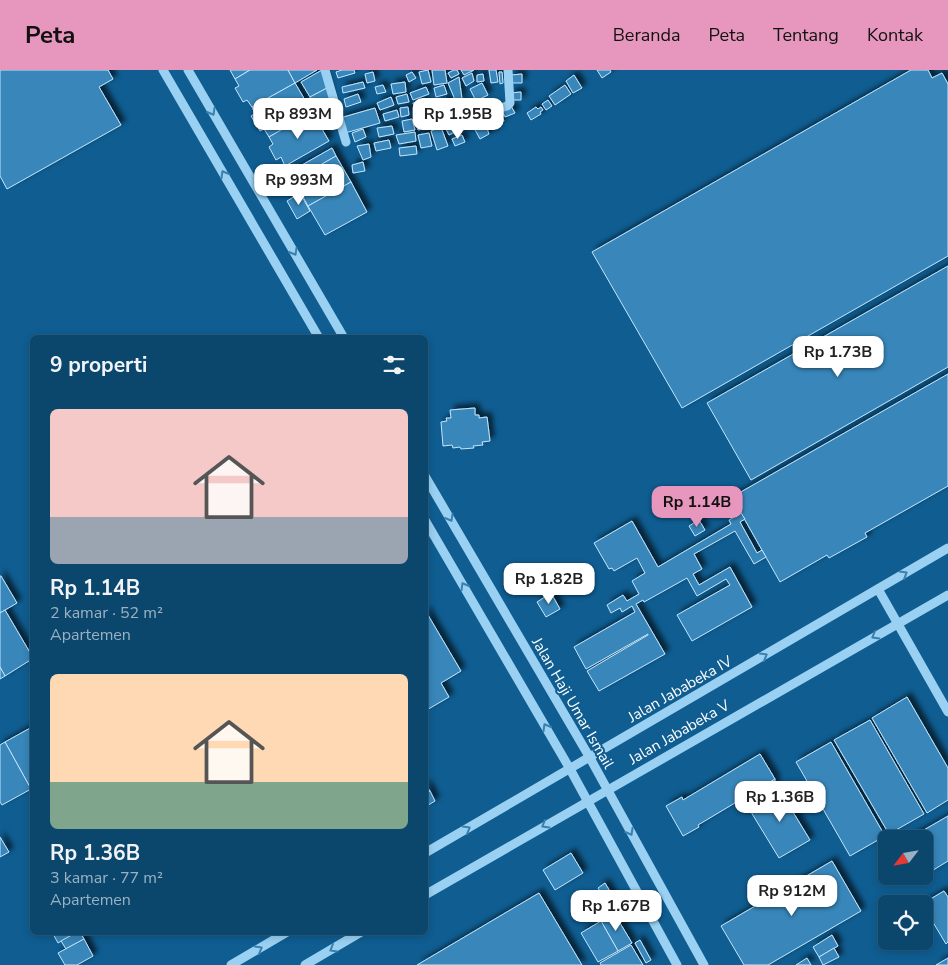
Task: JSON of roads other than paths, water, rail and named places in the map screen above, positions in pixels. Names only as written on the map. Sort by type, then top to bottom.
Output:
[{"type":"street","points":[[163,70],[317,335]]},
{"type":"street","points":[[188,70],[342,335]]},
{"type":"street","points":[[325,70],[346,142]]},
{"type":"street","points":[[490,111],[507,106],[510,103],[508,70]]},
{"type":"street","name":"Jalan Haji Umar Ismail","points":[[428,481],[590,758],[704,965]]},
{"type":"street","points":[[428,525],[570,769],[678,965]]},
{"type":"street","name":"Jalan Jababeka IV","points":[[428,851],[948,548]]},
{"type":"street","points":[[878,589],[948,712]]},
{"type":"street","name":"Jalan Jababeka V","points":[[428,893],[948,595]]},
{"type":"street","points":[[231,965],[282,935]]},
{"type":"street","points":[[305,965],[355,935]]}]
